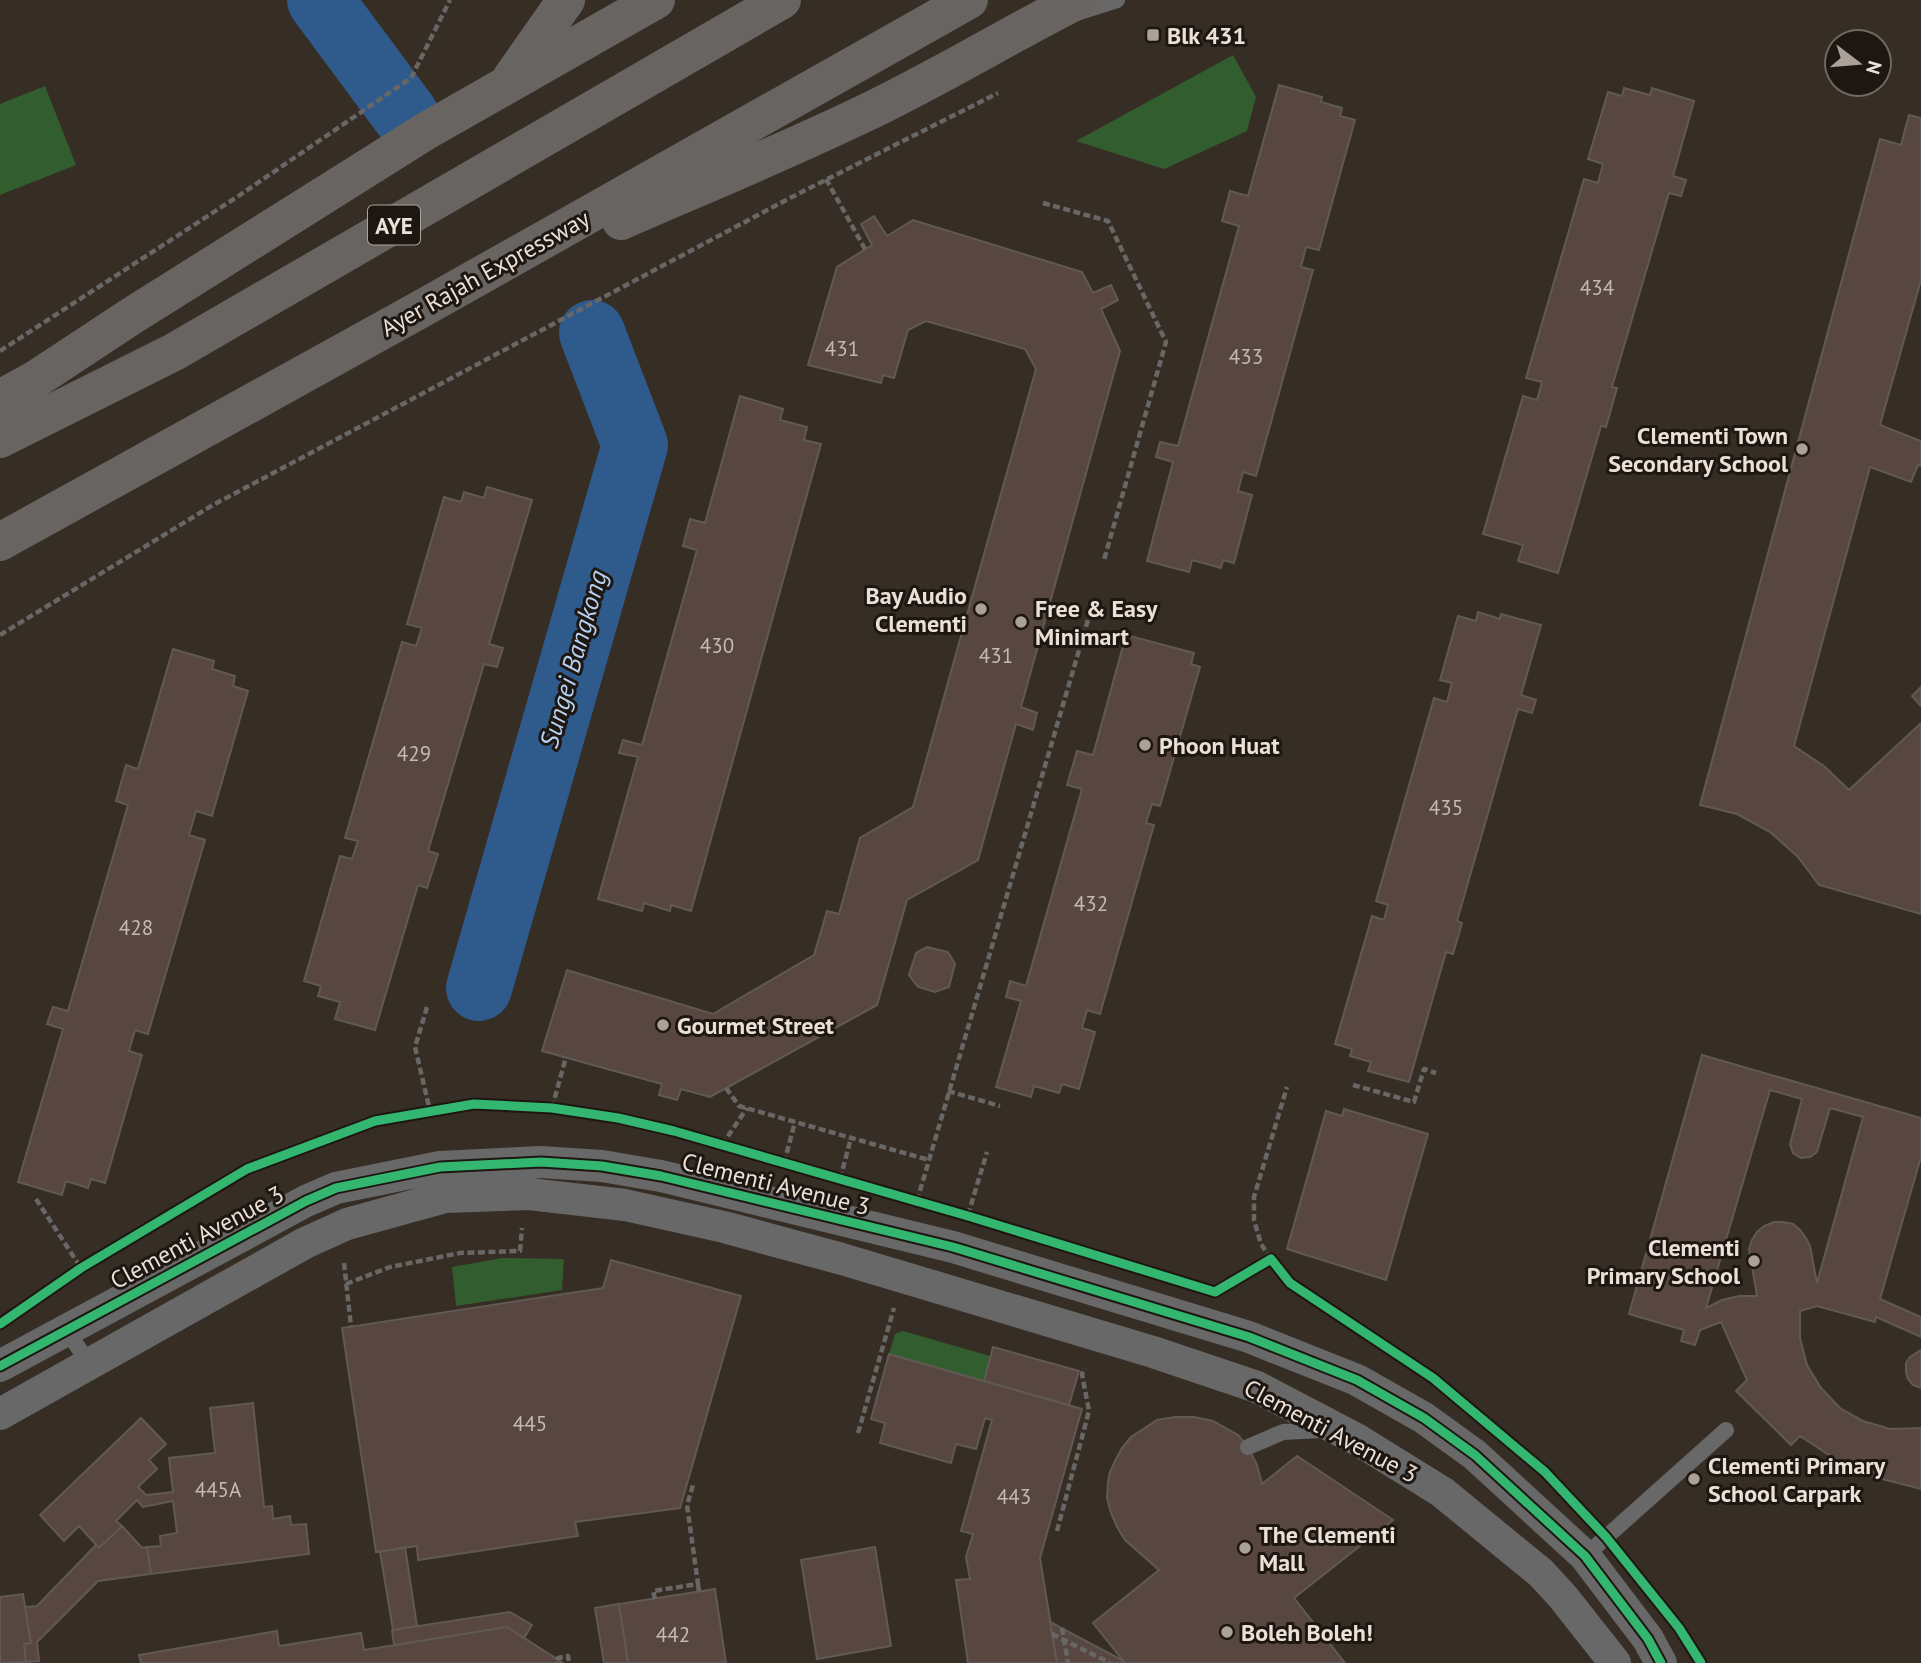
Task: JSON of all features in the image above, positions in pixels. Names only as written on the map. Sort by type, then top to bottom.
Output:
[{"type":"highway","points":[[507,85],[566,0]]},
{"type":"highway","points":[[0,399],[36,379],[426,131],[656,0]]},
{"type":"highway","name":"AYE","points":[[0,439],[174,352],[782,0]]},
{"type":"highway","name":"Ayer Rajah Expressway","points":[[0,542],[421,309],[969,0]]},
{"type":"highway","points":[[421,309],[859,116],[1078,0]]},
{"type":"street","name":"Clementi Avenue 3","points":[[0,1414],[305,1243],[342,1215],[440,1167],[541,1162],[602,1166],[661,1176],[953,1247],[1249,1337],[1357,1380],[1424,1418],[1475,1455],[1585,1556],[1648,1639],[1661,1663]]},
{"type":"street","name":"Clementi Avenue 3","points":[[0,1366],[294,1207],[342,1215],[445,1198],[529,1194],[625,1205],[724,1227],[842,1259],[1153,1352],[1257,1387],[1358,1440],[1442,1492],[1541,1573],[1615,1663]]},
{"type":"lane","points":[[1019,30],[1117,0]]},
{"type":"lane","points":[[66,1329],[89,1364]]},
{"type":"lane","points":[[1248,1447],[1283,1432],[1296,1431],[1321,1430],[1358,1440]]},
{"type":"lane","points":[[1585,1556],[1726,1430]]},
{"type":"path","points":[[0,351],[237,197],[411,78],[450,0]]},
{"type":"path","points":[[0,635],[213,505],[826,179],[998,93]]},
{"type":"path","points":[[826,179],[865,249]]},
{"type":"path","points":[[1043,203],[1108,221],[1166,342],[1104,560]]},
{"type":"path","points":[[917,1201],[1090,613]]},
{"type":"path","points":[[427,1007],[415,1047],[430,1111]]},
{"type":"path","points":[[552,1108],[566,1057]]},
{"type":"path","points":[[1353,1085],[1414,1102],[1424,1069],[1436,1073]]},
{"type":"path","points":[[1261,1265],[1274,1263],[1261,1244],[1254,1220],[1254,1197],[1287,1087]]},
{"type":"path","points":[[726,1088],[739,1106],[929,1160]]},
{"type":"path","points":[[948,1091],[1000,1106]]},
{"type":"path","points":[[539,1108],[565,1110]]},
{"type":"path","points":[[722,1145],[747,1108]]},
{"type":"path","points":[[416,1114],[441,1110]]},
{"type":"path","points":[[784,1163],[795,1122]]},
{"type":"path","points":[[840,1179],[851,1138]]},
{"type":"path","points":[[710,1141],[734,1148]]},
{"type":"path","points":[[968,1216],[987,1152]]},
{"type":"path","points":[[771,1159],[795,1166]]},
{"type":"path","points":[[829,1175],[853,1182]]},
{"type":"path","points":[[904,1197],[930,1205]]},
{"type":"path","points":[[36,1199],[81,1268]]},
{"type":"path","points":[[955,1212],[981,1220]]},
{"type":"path","points":[[342,1215],[351,1326]]},
{"type":"path","points":[[346,1284],[390,1268],[460,1253],[520,1251],[523,1217]]},
{"type":"path","points":[[72,1275],[92,1262]]},
{"type":"path","points":[[858,1433],[895,1304]]},
{"type":"path","points":[[1057,1531],[1089,1411],[1082,1374],[1087,1359]]},
{"type":"path","points":[[693,1485],[687,1505],[699,1592]]},
{"type":"path","points":[[655,1599],[653,1591],[698,1584]]},
{"type":"path","points":[[1062,1628],[1068,1663]]},
{"type":"path","points":[[1052,1634],[1110,1663]]},
{"type":"path","points":[[557,1660],[568,1656],[569,1663]]},
{"type":"green space","points":[[1233,55],[1256,97],[1247,131],[1164,169],[1076,141]]},
{"type":"green space","points":[[45,86],[76,165],[0,195],[0,104]]},
{"type":"green space","points":[[502,1258],[564,1259],[562,1290],[456,1306],[452,1267]]},
{"type":"green space","points":[[903,1331],[990,1356],[984,1381],[889,1354],[895,1334]]},
{"type":"building","points":[[1279,85],[1322,97],[1321,102],[1342,108],[1340,116],[1355,120],[1319,250],[1306,247],[1301,267],[1313,270],[1256,476],[1243,472],[1238,491],[1252,495],[1234,563],[1223,560],[1221,568],[1192,560],[1189,572],[1147,561],[1173,462],[1156,457],[1160,442],[1178,446],[1239,226],[1222,221],[1230,191],[1248,196]]},
{"type":"building","points":[[1624,88],[1650,95],[1652,88],[1694,101],[1673,176],[1686,180],[1681,196],[1669,193],[1612,387],[1617,388],[1606,427],[1601,426],[1558,573],[1518,561],[1523,545],[1483,534],[1523,396],[1537,400],[1542,382],[1526,378],[1584,179],[1598,183],[1603,164],[1588,159],[1608,92],[1622,96]]},
{"type":"building","points":[[1909,115],[1921,118],[1921,280],[1880,425],[1921,441],[1921,466],[1918,465],[1911,482],[1870,467],[1794,746],[1824,766],[1849,790],[1921,723],[1921,914],[1819,885],[1798,857],[1770,832],[1737,814],[1700,805],[1880,139],[1901,145]]},
{"type":"building","points":[[874,216],[887,236],[913,220],[1082,272],[1093,293],[1111,285],[1118,300],[1101,309],[1120,351],[1021,707],[1037,713],[1033,730],[1016,724],[978,860],[907,900],[877,1005],[710,1097],[681,1089],[677,1100],[659,1095],[662,1084],[542,1051],[567,970],[713,1014],[814,955],[827,911],[839,914],[860,838],[913,807],[1036,369],[1025,349],[926,321],[908,330],[894,378],[883,375],[881,383],[808,365],[837,267],[872,245],[861,224]]},
{"type":"building","points":[[740,396],[783,409],[780,420],[807,427],[804,440],[821,444],[691,911],[671,905],[670,911],[644,903],[642,911],[598,899],[638,757],[619,753],[623,740],[642,745],[697,550],[683,546],[690,519],[705,523]]},
{"type":"building","points":[[487,487],[532,500],[489,644],[503,648],[497,667],[484,664],[428,851],[438,854],[427,888],[418,885],[375,1030],[335,1019],[340,1002],[318,996],[321,986],[304,981],[340,856],[352,859],[358,841],[345,838],[402,642],[416,646],[422,628],[407,624],[444,497],[461,502],[464,492],[484,498]]},
{"type":"building","points":[[1478,612],[1500,619],[1501,614],[1541,625],[1521,695],[1536,700],[1532,713],[1518,709],[1457,921],[1462,923],[1453,954],[1446,952],[1409,1082],[1368,1071],[1371,1062],[1350,1056],[1352,1049],[1335,1044],[1372,916],[1384,920],[1388,905],[1376,901],[1434,698],[1447,702],[1452,683],[1440,680],[1458,616],[1476,621]]},
{"type":"building","points":[[1126,635],[1194,653],[1191,664],[1200,667],[1160,806],[1152,804],[1146,823],[1154,825],[1100,1014],[1087,1010],[1082,1028],[1095,1032],[1079,1089],[1062,1084],[1059,1093],[1034,1086],[1031,1097],[996,1087],[1021,1001],[1006,997],[1010,981],[1026,986],[1082,789],[1067,785],[1077,751],[1093,755]]},
{"type":"building","points":[[173,649],[214,661],[212,669],[235,676],[233,686],[248,691],[212,816],[196,811],[189,835],[205,840],[148,1034],[135,1030],[129,1051],[142,1055],[105,1183],[91,1179],[88,1188],[66,1181],[62,1195],[18,1182],[63,1029],[47,1024],[53,1007],[68,1011],[128,805],[116,801],[126,765],[138,769]]},
{"type":"building","points":[[1921,687],[1921,706],[1912,696]]},
{"type":"building","points":[[927,947],[948,952],[955,964],[949,987],[935,992],[918,987],[909,975],[916,953]]},
{"type":"building","points":[[1702,1055],[1921,1118],[1921,1157],[1880,1299],[1921,1317],[1921,1337],[1876,1317],[1875,1322],[1817,1306],[1800,1311],[1800,1338],[1807,1365],[1821,1388],[1840,1408],[1863,1421],[1890,1429],[1921,1428],[1921,1489],[1855,1472],[1800,1436],[1791,1445],[1736,1391],[1747,1380],[1721,1322],[1700,1330],[1695,1345],[1681,1341],[1684,1330],[1629,1314]],"holes":[[[1770,1090],[1802,1099],[1790,1144],[1793,1153],[1801,1158],[1810,1157],[1817,1152],[1830,1108],[1863,1117],[1817,1283],[1806,1238],[1793,1224],[1774,1222],[1757,1232],[1749,1249],[1757,1296],[1739,1296],[1706,1308]]]},
{"type":"building","points":[[1344,1109],[1428,1134],[1386,1280],[1287,1249],[1326,1111],[1342,1116]]},
{"type":"building","points":[[611,1260],[741,1296],[680,1508],[575,1522],[578,1536],[418,1560],[417,1546],[376,1552],[342,1328],[603,1288]]},
{"type":"building","points":[[993,1347],[1079,1371],[1069,1405],[984,1381]]},
{"type":"building","points":[[1921,1350],[1921,1388],[1908,1379],[1906,1363]]},
{"type":"building","points":[[889,1354],[1082,1409],[1040,1558],[1057,1663],[968,1663],[956,1580],[970,1579],[966,1557],[973,1534],[961,1531],[992,1420],[985,1418],[976,1449],[956,1444],[951,1463],[880,1443],[885,1423],[871,1419]]},
{"type":"building","points":[[253,1403],[264,1507],[272,1506],[273,1519],[290,1516],[291,1525],[306,1524],[309,1554],[151,1574],[147,1547],[161,1546],[160,1536],[177,1533],[173,1501],[143,1507],[137,1500],[116,1521],[122,1526],[99,1548],[79,1526],[64,1541],[40,1515],[141,1418],[166,1444],[149,1460],[157,1469],[138,1487],[146,1495],[173,1492],[169,1458],[215,1453],[210,1408]]},
{"type":"building","name":"The Clementi Mall","points":[[1175,1417],[1213,1421],[1238,1435],[1257,1465],[1262,1484],[1297,1456],[1393,1520],[1294,1598],[1345,1663],[1125,1663],[1093,1623],[1159,1570],[1125,1540],[1117,1527],[1107,1498],[1108,1482],[1115,1461],[1131,1437],[1157,1420]]},
{"type":"building","points":[[122,1526],[142,1548],[147,1547],[151,1574],[98,1581],[37,1642],[39,1661],[26,1662],[24,1644],[31,1643],[25,1607],[37,1606],[96,1545],[99,1548]]},
{"type":"building","points":[[405,1547],[417,1626],[393,1630],[380,1552]]},
{"type":"building","points":[[875,1547],[891,1646],[817,1659],[801,1560]]},
{"type":"building","points":[[715,1589],[726,1663],[628,1663],[619,1604]]},
{"type":"building","points":[[23,1594],[31,1643],[24,1644],[26,1662],[0,1663],[0,1597]]},
{"type":"building","points":[[619,1604],[628,1663],[604,1663],[595,1608]]},
{"type":"building","points":[[510,1612],[532,1625],[524,1638],[507,1627],[394,1645],[392,1630]]},
{"type":"building","points":[[1050,1622],[1122,1660],[1125,1663],[1057,1663]]},
{"type":"building","points":[[507,1627],[563,1663],[141,1663],[139,1655],[277,1631],[279,1646],[361,1633],[364,1650]]},
{"type":"waterway","name":"Sungei Bangkong","points":[[320,0],[406,116]]},
{"type":"waterway","name":"Sungei Bangkong","points":[[479,988],[635,445],[592,333]]},
{"type":"cycle path","points":[[0,1324],[81,1268],[247,1169],[375,1121],[474,1104],[552,1108],[618,1118],[674,1131],[968,1216],[1215,1292],[1271,1259],[1290,1283],[1433,1378],[1545,1472],[1606,1537],[1679,1628],[1701,1663]]},
{"type":"cycle path","points":[[0,1366],[306,1201],[336,1188],[440,1167],[541,1162],[602,1166],[661,1176],[953,1247],[1249,1337],[1357,1380],[1424,1418],[1475,1455],[1585,1556],[1648,1639],[1661,1663]]},
{"type":"place","name":"Blk 431","points":[[1153,35]]},
{"type":"place","name":"Clementi Town Secondary School","points":[[1802,449]]},
{"type":"place","name":"Bay Audio Clementi","points":[[981,609]]},
{"type":"place","name":"Free & Easy Minimart","points":[[1021,622]]},
{"type":"place","name":"Phoon Huat","points":[[1145,745]]},
{"type":"place","name":"Gourmet Street","points":[[663,1025]]},
{"type":"place","name":"Clementi Primary School","points":[[1754,1261]]},
{"type":"place","name":"Clementi Primary School Carpark","points":[[1694,1479]]},
{"type":"place","name":"The Clementi Mall","points":[[1245,1548]]},
{"type":"place","name":"Boleh Boleh!","points":[[1227,1632]]}]
